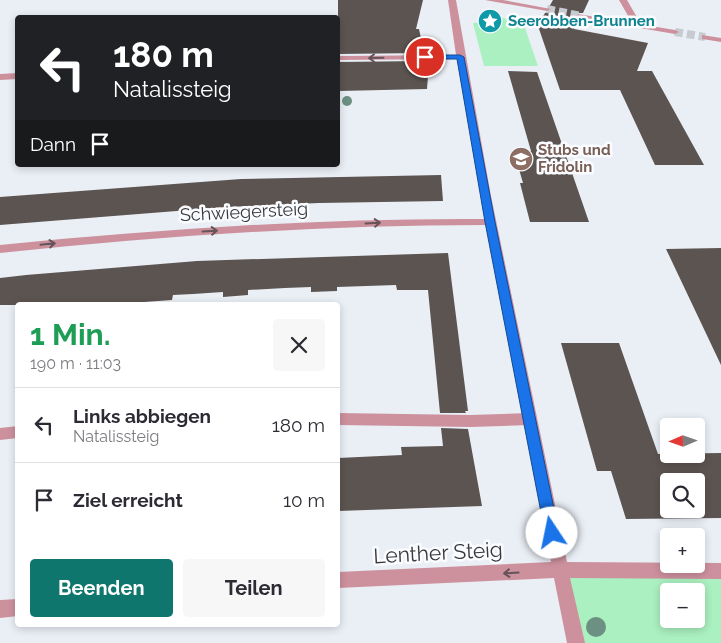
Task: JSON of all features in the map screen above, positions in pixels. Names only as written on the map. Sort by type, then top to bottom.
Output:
[{"type":"street","points":[[452,0],[460,57],[490,222],[559,570],[576,643]]},
{"type":"street","points":[[488,0],[547,9]]},
{"type":"street","points":[[623,0],[638,26]]},
{"type":"street","points":[[581,16],[676,32]]},
{"type":"street","points":[[706,37],[721,40]]},
{"type":"street","points":[[340,58],[460,57]]},
{"type":"street","points":[[0,77],[15,76]]},
{"type":"street","name":"Schwiegersteig","points":[[0,249],[188,232],[422,221],[490,222]]},
{"type":"street","points":[[340,419],[470,421],[530,419]]},
{"type":"street","points":[[0,434],[15,432]]},
{"type":"street","name":"Lenther Steig","points":[[340,580],[559,570],[721,571]]},
{"type":"street","points":[[0,609],[15,607]]},
{"type":"green space","points":[[495,17],[530,22],[525,28],[538,66],[484,66],[473,23],[490,21]]},
{"type":"green space","points":[[559,570],[660,571],[660,573],[721,571],[721,643],[576,643]]},
{"type":"building","points":[[338,0],[423,0],[416,29],[419,29],[424,53],[340,54],[340,15],[338,15]]},
{"type":"building","points":[[553,0],[589,0],[583,13],[577,13],[576,18],[579,20],[574,29],[648,43],[637,71],[652,71],[704,165],[655,165],[620,90],[560,90],[538,26],[545,13],[553,10],[549,7]]},
{"type":"building","points":[[425,61],[428,76],[427,89],[340,91],[340,62]]},
{"type":"building","points":[[508,71],[537,72],[589,222],[530,222],[520,183],[523,183],[514,152],[531,151]]},
{"type":"building","points":[[441,175],[443,201],[227,207],[0,225],[0,197],[241,179]]},
{"type":"building","points":[[721,248],[721,365],[666,249]]},
{"type":"building","points":[[448,253],[468,411],[465,411],[466,413],[440,413],[428,290],[397,290],[396,285],[337,287],[337,291],[311,292],[311,287],[248,290],[248,295],[223,297],[223,292],[173,295],[172,300],[144,302],[15,302],[15,305],[0,305],[0,278],[197,261]]},
{"type":"building","points":[[561,343],[619,343],[658,454],[660,454],[660,463],[705,463],[705,453],[721,453],[721,518],[626,519],[611,471],[597,471]]},
{"type":"building","points":[[441,428],[468,429],[482,506],[340,511],[340,458],[402,455],[401,447],[443,446]]},
{"type":"tunnel","points":[[547,9],[581,16]]},
{"type":"tunnel","points":[[675,32],[705,37]]},
{"type":"place","name":"Seerobben-Brunnen","points":[[490,21]]},
{"type":"place","name":"Stubs und Fridolin","points":[[521,159]]},
{"type":"route","points":[[425,57],[460,57],[490,222],[552,533]]}]
